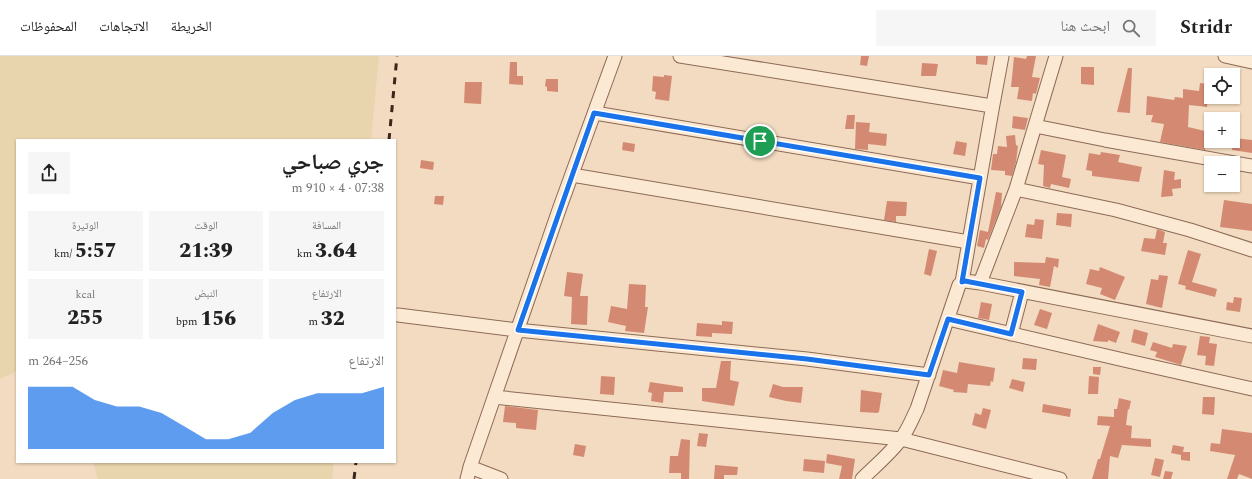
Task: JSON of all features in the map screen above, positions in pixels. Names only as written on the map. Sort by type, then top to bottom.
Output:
[{"type":"street","points":[[501,479],[468,473],[572,174],[615,56]]},
{"type":"street","points":[[680,56],[992,106]]},
{"type":"street","points":[[862,479],[901,439],[910,425],[929,375],[959,285],[962,282],[1002,56]]},
{"type":"street","points":[[980,283],[1016,189],[1056,56]]},
{"type":"street","points":[[1225,56],[1252,62]]},
{"type":"street","points":[[594,113],[980,178]]},
{"type":"street","points":[[1035,126],[1252,166]]},
{"type":"street","points":[[572,174],[969,242]]},
{"type":"street","points":[[1016,189],[1116,210],[1190,230],[1252,250]]},
{"type":"street","points":[[962,282],[980,283],[1252,336]]},
{"type":"street","points":[[1011,334],[1022,292]]},
{"type":"street","points":[[398,315],[518,330],[807,359],[929,375]]},
{"type":"street","points":[[948,319],[1252,389]]},
{"type":"street","points":[[494,397],[901,439],[1060,479]]},
{"type":"shaded area","points":[[0,56],[379,56],[371,139],[16,139],[16,371],[0,379]]},
{"type":"shaded area","points":[[93,463],[334,463],[332,479],[98,479]]},
{"type":"building","points":[[861,56],[869,56],[867,66],[860,65]]},
{"type":"building","points":[[976,56],[988,56],[987,65],[976,64]]},
{"type":"building","points":[[1027,56],[1036,56],[1032,77],[1040,78],[1036,94],[1033,93],[1032,101],[1017,99],[1019,87],[1011,87],[1014,57],[1026,59]]},
{"type":"building","points":[[510,62],[517,62],[517,76],[523,76],[523,85],[509,84]]},
{"type":"building","points":[[922,63],[938,64],[936,76],[921,76]]},
{"type":"building","points":[[1081,67],[1094,67],[1094,85],[1081,84]]},
{"type":"building","points":[[1128,68],[1132,68],[1130,113],[1117,112]]},
{"type":"building","points":[[664,75],[672,76],[669,101],[655,99],[656,92],[652,91],[653,76],[664,77]]},
{"type":"building","points":[[546,79],[558,79],[558,92],[547,91],[547,87],[545,86]]},
{"type":"building","points":[[465,82],[482,82],[481,104],[464,103]]},
{"type":"building","points":[[1200,83],[1204,83],[1204,104],[1207,104],[1207,107],[1189,105],[1188,127],[1204,131],[1205,150],[1160,142],[1164,124],[1151,122],[1153,115],[1146,115],[1147,96],[1174,100],[1175,97],[1183,98],[1183,89],[1199,91]]},
{"type":"building","points":[[847,115],[855,115],[854,129],[845,129]]},
{"type":"building","points":[[1013,116],[1028,118],[1025,130],[1012,128]]},
{"type":"building","points":[[856,122],[870,123],[869,132],[887,134],[886,146],[868,144],[868,150],[855,149]]},
{"type":"building","points":[[1015,135],[1016,145],[1018,146],[1012,176],[1005,175],[1005,171],[991,170],[993,154],[997,154],[998,146],[1007,147],[1006,136]]},
{"type":"building","points":[[1240,139],[1252,140],[1252,153],[1232,150],[1232,148],[1240,148]]},
{"type":"building","points":[[956,141],[967,143],[965,156],[953,154]]},
{"type":"building","points":[[623,142],[635,144],[634,152],[622,150]]},
{"type":"building","points":[[1041,150],[1066,155],[1062,177],[1071,179],[1069,188],[1051,184],[1050,188],[1043,186],[1044,165],[1038,164]]},
{"type":"building","points":[[1101,152],[1120,155],[1118,162],[1142,167],[1139,182],[1092,176],[1092,171],[1086,170],[1089,153],[1100,155]]},
{"type":"building","points":[[421,160],[434,162],[433,170],[420,168]]},
{"type":"building","points":[[1164,170],[1175,172],[1174,180],[1181,179],[1181,188],[1172,189],[1173,196],[1161,197]]},
{"type":"building","points":[[996,192],[1002,193],[1001,207],[988,240],[986,239],[984,248],[977,246],[980,230],[988,232]]},
{"type":"building","points":[[435,196],[444,196],[443,205],[434,204]]},
{"type":"building","points":[[1224,200],[1252,204],[1252,231],[1220,227]]},
{"type":"building","points":[[887,201],[907,202],[906,216],[896,216],[896,222],[884,220]]},
{"type":"building","points":[[1057,213],[1072,214],[1071,227],[1056,225]]},
{"type":"building","points":[[1035,219],[1044,220],[1042,239],[1025,237],[1027,224],[1034,225]]},
{"type":"building","points":[[1157,229],[1165,232],[1163,243],[1167,243],[1165,255],[1141,251],[1144,238],[1155,239]]},
{"type":"building","points":[[929,249],[937,251],[931,276],[924,274]]},
{"type":"building","points":[[1188,250],[1201,254],[1192,282],[1217,289],[1215,297],[1185,289],[1186,286],[1178,284]]},
{"type":"building","points":[[1046,257],[1059,259],[1058,268],[1054,266],[1050,287],[1039,285],[1040,279],[1014,276],[1014,262],[1045,263]]},
{"type":"building","points":[[1100,267],[1125,277],[1115,300],[1100,294],[1102,288],[1086,284],[1090,269],[1099,271]]},
{"type":"building","points":[[567,272],[583,274],[580,296],[588,296],[587,325],[571,324],[572,297],[564,296]]},
{"type":"building","points":[[1159,275],[1168,276],[1162,308],[1146,304],[1151,279],[1158,280]]},
{"type":"building","points":[[629,284],[646,285],[645,307],[648,307],[644,333],[625,331],[626,326],[608,322],[611,306],[627,309]]},
{"type":"building","points":[[1234,297],[1242,298],[1240,312],[1226,310],[1227,302],[1233,303]]},
{"type":"building","points":[[981,302],[992,304],[989,320],[978,318]]},
{"type":"building","points":[[1040,309],[1052,313],[1047,329],[1034,325]]},
{"type":"building","points":[[722,321],[733,322],[732,334],[712,333],[712,337],[696,336],[697,323],[722,325]]},
{"type":"building","points":[[1098,324],[1120,332],[1116,343],[1108,340],[1108,342],[1093,341]]},
{"type":"building","points":[[1134,329],[1148,333],[1145,346],[1131,342]]},
{"type":"building","points":[[1200,336],[1210,337],[1209,343],[1217,344],[1214,366],[1205,365],[1206,356],[1197,355]]},
{"type":"building","points":[[1153,342],[1172,348],[1173,344],[1187,346],[1181,365],[1155,357],[1157,352],[1150,350]]},
{"type":"building","points":[[1023,358],[1037,359],[1036,370],[1022,369]]},
{"type":"building","points":[[721,361],[731,361],[730,380],[739,382],[734,406],[702,401],[702,388],[716,388]]},
{"type":"building","points":[[959,362],[995,368],[993,382],[991,381],[990,386],[968,384],[967,393],[953,392],[954,390],[939,386],[943,370],[957,373]]},
{"type":"building","points":[[1093,367],[1101,367],[1100,375],[1093,374]]},
{"type":"building","points":[[601,376],[615,377],[614,395],[600,394]]},
{"type":"building","points":[[1089,376],[1099,377],[1098,394],[1088,394]]},
{"type":"building","points":[[1012,379],[1025,382],[1023,392],[1009,388]]},
{"type":"building","points":[[650,382],[683,387],[683,392],[664,392],[663,403],[651,401],[652,393],[648,392]]},
{"type":"building","points":[[773,384],[783,387],[803,387],[801,403],[769,397]]},
{"type":"building","points":[[861,390],[882,393],[878,413],[860,412]]},
{"type":"building","points":[[1203,397],[1215,397],[1214,415],[1202,414]]},
{"type":"building","points":[[1119,398],[1131,401],[1129,410],[1128,409],[1126,425],[1132,426],[1131,438],[1151,439],[1151,447],[1122,445],[1118,458],[1110,456],[1108,479],[1092,479],[1110,426],[1097,425],[1098,416],[1114,417],[1114,409],[1117,409]]},
{"type":"building","points":[[1043,404],[1071,409],[1070,417],[1042,412]]},
{"type":"building","points":[[505,406],[538,410],[536,430],[516,428],[516,423],[503,422]]},
{"type":"building","points":[[983,408],[991,410],[986,429],[972,425],[975,413],[981,415]]},
{"type":"building","points":[[1222,429],[1252,433],[1252,479],[1239,474],[1237,479],[1227,479],[1235,455],[1210,451],[1211,443],[1220,444]]},
{"type":"building","points":[[699,433],[708,434],[706,447],[697,446]]},
{"type":"building","points":[[681,439],[690,440],[689,479],[681,479],[681,473],[669,473],[670,456],[678,456]]},
{"type":"building","points":[[575,444],[586,446],[584,457],[573,455]]},
{"type":"building","points":[[1173,445],[1184,447],[1183,452],[1190,452],[1190,461],[1181,460],[1181,455],[1171,453]]},
{"type":"building","points":[[827,454],[855,459],[852,479],[839,479],[842,466],[826,463]]},
{"type":"building","points":[[1155,458],[1164,460],[1160,477],[1151,475]]},
{"type":"building","points":[[804,459],[825,461],[824,473],[803,471]]},
{"type":"building","points":[[715,465],[738,467],[737,475],[724,475],[724,479],[714,479]]},
{"type":"building","points":[[1165,471],[1173,472],[1171,479],[1163,479]]},
{"type":"railway","points":[[389,139],[397,56]]},
{"type":"railway","points":[[354,479],[356,463]]},
{"type":"route","points":[[594,113],[760,141],[980,178],[962,282],[965,281],[1022,292],[1011,334],[948,319],[929,375],[807,359],[518,330],[594,113]]}]
